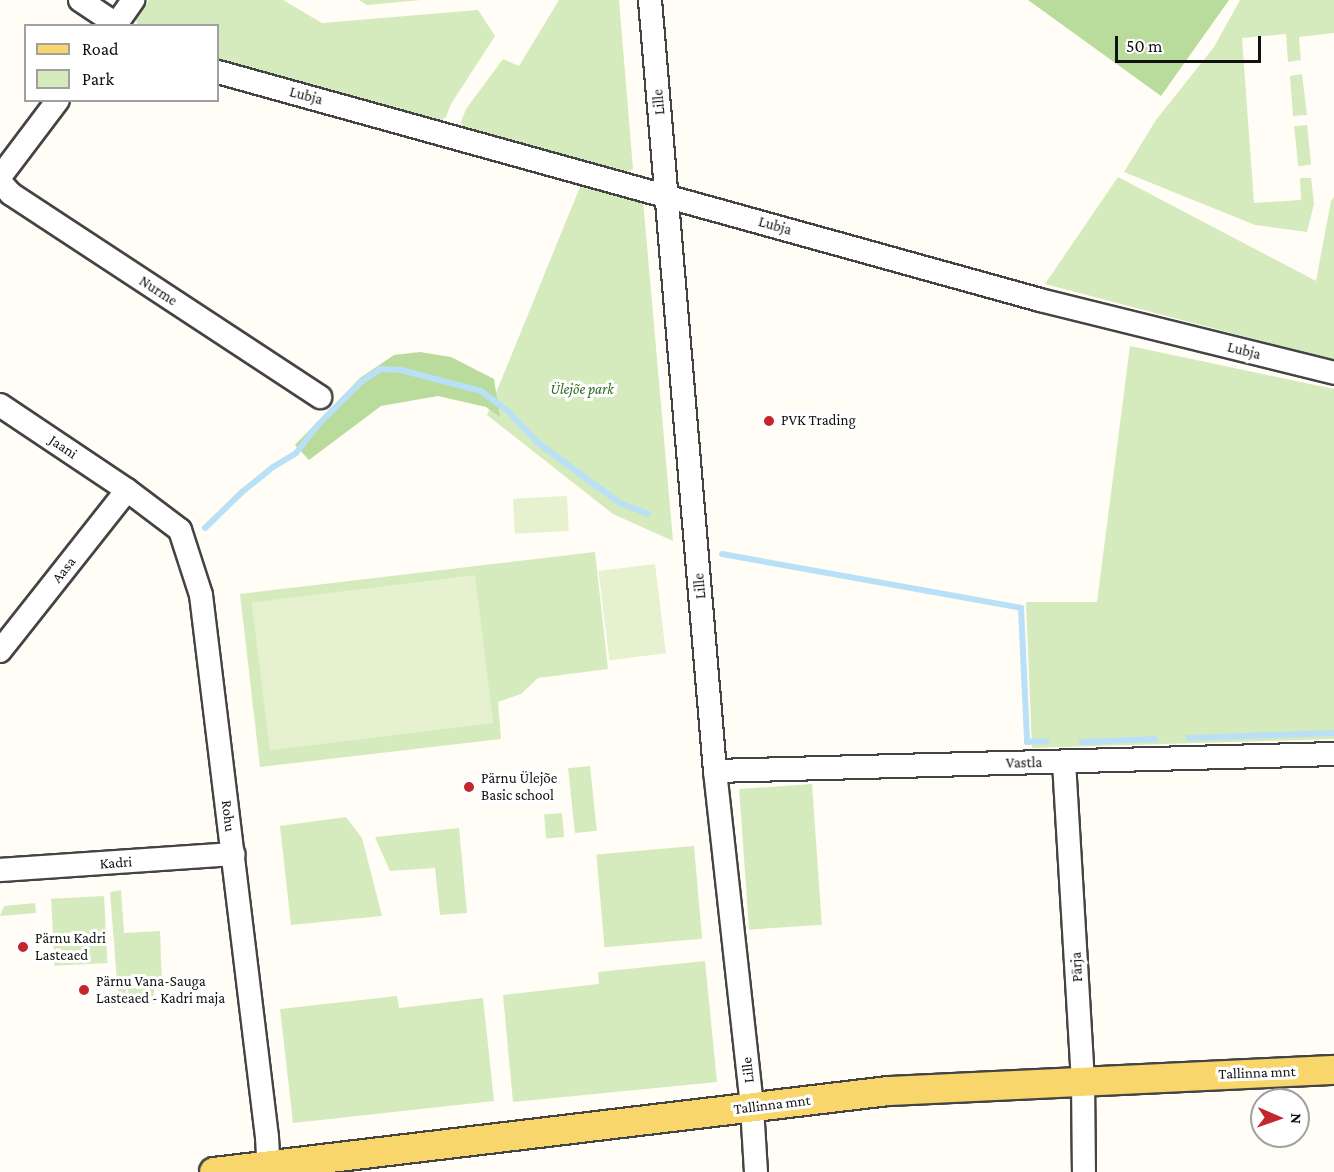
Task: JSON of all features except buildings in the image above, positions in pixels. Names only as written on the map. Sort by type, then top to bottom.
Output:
[{"type":"main road","name":"Tallinna mnt","points":[[214,1172],[269,1169],[888,1091],[1083,1080],[1334,1070]]},
{"type":"street","points":[[80,0],[116,24]]},
{"type":"street","points":[[118,24],[133,0]]},
{"type":"street","name":"Lille","points":[[650,0],[715,771],[752,1107],[756,1172]]},
{"type":"street","name":"Lubja","points":[[219,72],[1040,300],[1334,373]]},
{"type":"street","points":[[0,177],[56,102]]},
{"type":"street","name":"Nurme","points":[[0,182],[11,194],[320,397]]},
{"type":"street","name":"Jaani","points":[[0,405],[127,489]]},
{"type":"street","name":"Aasa","points":[[0,651],[127,489]]},
{"type":"street","name":"Rohu","points":[[127,489],[180,530],[201,595],[269,1169]]},
{"type":"street","name":"Vastla","points":[[715,771],[1334,754]]},
{"type":"street","name":"Pärja","points":[[1064,762],[1083,1080],[1084,1172]]},
{"type":"street","name":"Kadri","points":[[0,870],[233,854]]},
{"type":"green space","points":[[149,0],[283,0],[322,23],[478,10],[495,36],[451,104],[446,117],[436,124],[219,64],[219,24],[138,24],[136,20]]},
{"type":"green space","points":[[359,0],[421,0],[367,5]]},
{"type":"green space","points":[[559,0],[619,0],[633,169],[626,173],[463,127],[461,122],[466,109],[503,59],[519,66]]},
{"type":"green space","points":[[1028,0],[1229,0],[1161,96]]},
{"type":"green space","points":[[1240,0],[1334,0],[1334,33],[1299,37],[1301,60],[1288,62],[1286,34],[1242,38],[1254,203],[1301,200],[1300,178],[1311,178],[1314,204],[1307,232],[1255,225],[1124,172],[1156,120],[1214,47]]},
{"type":"green space","points":[[1302,74],[1307,115],[1293,116],[1290,76]]},
{"type":"green space","points":[[1307,125],[1311,165],[1298,166],[1294,126]]},
{"type":"green space","points":[[1118,177],[1316,281],[1331,201],[1334,197],[1334,360],[1045,284]]},
{"type":"green space","name":"Ülejõe park","points":[[582,182],[643,200],[673,541],[613,514],[487,415]]},
{"type":"green space","points":[[1130,346],[1334,389],[1334,739],[1032,748],[1026,602],[1097,602]]},
{"type":"green space","points":[[420,352],[451,357],[494,379],[500,417],[486,407],[438,396],[381,406],[309,460],[295,445],[360,378],[394,355]]},
{"type":"green space","points":[[567,496],[569,531],[515,534],[513,499]]},
{"type":"green space","points":[[595,552],[608,669],[538,678],[521,694],[498,702],[501,739],[260,767],[240,594]]},
{"type":"green space","points":[[655,564],[666,653],[609,660],[598,571]]},
{"type":"green space","points":[[475,575],[493,723],[270,750],[252,602]]},
{"type":"green space","points":[[590,766],[597,831],[575,833],[568,768]]},
{"type":"green space","points":[[812,784],[822,925],[749,930],[739,789]]},
{"type":"green space","points":[[562,813],[564,837],[546,838],[544,815]]},
{"type":"green space","points":[[346,817],[362,838],[382,916],[291,925],[280,826]]},
{"type":"green space","points":[[459,828],[467,913],[440,915],[435,868],[390,871],[375,837]]},
{"type":"green space","points":[[694,846],[702,939],[604,947],[596,855]]},
{"type":"green space","points":[[121,890],[124,933],[160,931],[162,986],[126,987],[126,993],[118,994],[110,892]]},
{"type":"green space","points":[[104,896],[108,963],[55,966],[51,899]]},
{"type":"green space","points":[[35,903],[36,913],[0,916],[4,906]]},
{"type":"green space","points":[[705,961],[717,1082],[513,1102],[503,995],[599,984],[598,972]]},
{"type":"green space","points":[[128,988],[154,988],[154,1004],[128,1004]]},
{"type":"green space","points":[[397,996],[399,1008],[483,998],[494,1101],[293,1123],[280,1009]]},
{"type":"waterway","points":[[205,528],[242,492],[273,467],[296,453],[318,425],[361,382],[380,369],[401,370],[481,391],[510,413],[537,442],[584,477],[620,503],[648,514]]},
{"type":"waterway","points":[[722,554],[1021,608],[1027,742],[1046,741]]},
{"type":"waterway","points":[[1189,738],[1334,733]]},
{"type":"waterway","points":[[1082,742],[1155,739]]},
{"type":"place","name":"PVK Trading","points":[[769,421]]},
{"type":"place","name":"Pärnu Ülejõe Basic school","points":[[469,787]]},
{"type":"place","name":"Pärnu Kadri Lasteaed","points":[[23,947]]},
{"type":"place","name":"Pärnu Vana-Sauga Lasteaed - Kadri maja","points":[[84,990]]}]
